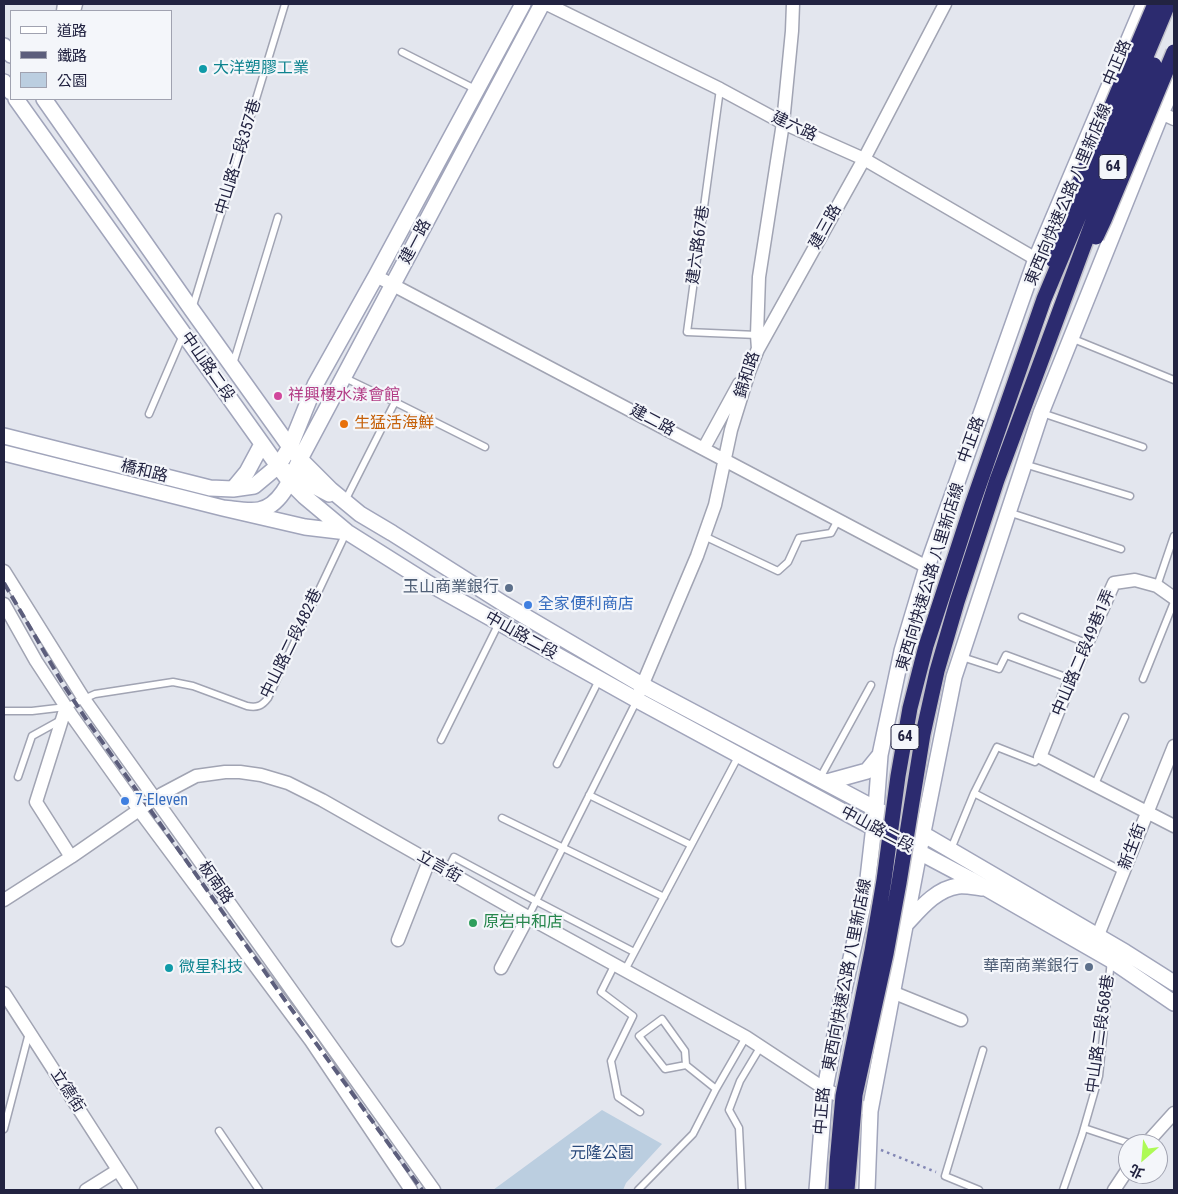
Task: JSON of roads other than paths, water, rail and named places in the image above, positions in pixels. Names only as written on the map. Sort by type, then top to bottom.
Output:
[{"type":"highway","points":[[1044,299],[1059,231],[1155,4]]},
{"type":"highway","name":"東西向快速公路 八里新店線","points":[[836,1190],[843,1096],[872,951],[910,708],[926,646],[972,505],[1044,299],[1168,4]]},
{"type":"highway","name":"東西向快速公路 八里新店線","points":[[847,1190],[855,1096],[886,954],[923,734],[937,671],[996,480],[1129,124],[1174,15]]},
{"type":"highway","points":[[1056,319],[1104,220],[1174,52]]},
{"type":"main road","name":"建一路","points":[[278,466],[290,447],[315,385],[523,4]]},
{"type":"main road","name":"建一路","points":[[292,478],[542,4]]},
{"type":"main road","name":"中正路","points":[[817,1190],[825,1089],[841,1003],[867,887],[880,755],[902,652],[927,567],[1036,259],[1144,4]]},
{"type":"main road","points":[[910,900],[897,840],[914,732],[930,667],[978,504],[1008,421],[1133,100],[1173,4]]},
{"type":"main road","points":[[868,1190],[870,1111],[954,676],[1041,413],[1071,338],[1168,116],[1174,85]]},
{"type":"main road","name":"中山路二段","points":[[17,100],[278,466],[292,478],[304,496],[346,532],[428,583],[498,623],[739,756],[985,888],[1095,942],[1125,952],[1174,983]]},
{"type":"main road","name":"中山路二段","points":[[45,100],[290,447],[300,460],[331,490],[360,514],[504,604],[642,684],[876,808],[951,850],[1095,942],[1111,960],[1174,1003]]},
{"type":"main road","points":[[272,422],[289,432],[297,430]]},
{"type":"main road","name":"橋和路","points":[[4,436],[210,488],[254,486],[278,466]]},
{"type":"main road","points":[[233,488],[247,472],[262,444]]},
{"type":"main road","name":"橋和路","points":[[4,453],[305,527],[346,532]]},
{"type":"main road","points":[[292,478],[345,501]]},
{"type":"main road","name":"橋和路","points":[[223,508],[252,511],[266,508],[273,504],[292,478]]},
{"type":"main road","points":[[823,780],[867,771],[880,755]]},
{"type":"main road","points":[[867,887],[897,840]]},
{"type":"main road","points":[[905,925],[924,904],[942,892],[958,886],[985,888]]},
{"type":"street","name":"建六路","points":[[548,4],[720,89],[783,123],[864,159],[1036,259]]},
{"type":"street","name":"錦和路","points":[[637,700],[642,684],[693,565],[715,505],[731,430],[758,349],[756,335],[759,277],[783,123],[793,4]]},
{"type":"street","name":"建三路","points":[[704,448],[864,159],[945,4]]},
{"type":"street","points":[[1107,88],[1168,116]]},
{"type":"street","name":"建二路","points":[[376,276],[927,567]]},
{"type":"street","name":"板南路","points":[[4,571],[84,699],[434,1190]]},
{"type":"street","name":"中山路二段49巷1弄","points":[[1040,756],[1086,643],[1114,583],[1135,580],[1157,586],[1174,598]]},
{"type":"street","name":"板南路","points":[[4,604],[64,713],[139,810],[311,1041],[411,1190]]},
{"type":"street","points":[[64,713],[36,802],[71,857]]},
{"type":"street","name":"新生街","points":[[1095,942],[1174,746]]},
{"type":"street","points":[[1040,756],[1174,826]]},
{"type":"street","name":"立言街","points":[[4,900],[170,789],[196,776],[225,772],[260,775],[288,783],[314,796],[746,1037],[825,1089],[870,1111]]},
{"type":"street","points":[[398,940],[429,861]]},
{"type":"street","points":[[501,968],[528,916]]},
{"type":"street","name":"立德街","points":[[4,992],[131,1190]]},
{"type":"street","points":[[892,992],[961,1020]]},
{"type":"street","points":[[1155,1134],[1174,1113]]},
{"type":"street","points":[[86,1190],[118,1170]]},
{"type":"lane","name":"中山路二段357巷","points":[[192,310],[285,4]]},
{"type":"lane","points":[[402,52],[477,90]]},
{"type":"lane","name":"建六路67巷","points":[[720,89],[687,332],[756,335]]},
{"type":"lane","points":[[233,367],[278,217]]},
{"type":"lane","points":[[149,414],[184,334]]},
{"type":"lane","points":[[1071,338],[1174,380]]},
{"type":"lane","points":[[344,378],[485,447]]},
{"type":"lane","points":[[345,501],[395,402]]},
{"type":"lane","points":[[1041,413],[1142,447]]},
{"type":"lane","points":[[1024,464],[1130,496]]},
{"type":"lane","points":[[1008,512],[1120,549]]},
{"type":"lane","points":[[704,536],[778,571],[788,562],[799,538],[832,533],[838,520]]},
{"type":"lane","name":"中山路二段482巷","points":[[4,712],[64,713],[94,694],[174,682],[192,686],[247,706],[260,706],[268,698],[346,532]]},
{"type":"lane","points":[[1157,586],[1174,536]]},
{"type":"lane","points":[[1143,679],[1174,602]]},
{"type":"lane","points":[[1022,617],[1086,643]]},
{"type":"lane","points":[[442,740],[498,623]]},
{"type":"lane","points":[[961,656],[999,669],[1006,655],[1071,679]]},
{"type":"lane","points":[[557,764],[599,679]]},
{"type":"lane","points":[[823,780],[871,685]]},
{"type":"lane","points":[[528,916],[637,700]]},
{"type":"lane","points":[[18,777],[32,736],[64,713]]},
{"type":"lane","points":[[1094,784],[1125,717]]},
{"type":"lane","points":[[951,850],[974,793],[997,747],[1035,762],[1040,756]]},
{"type":"lane","points":[[640,1112],[618,1098],[611,1061],[633,1016],[601,992],[634,952],[739,756]]},
{"type":"lane","points":[[974,793],[1124,872]]},
{"type":"lane","points":[[589,795],[691,846]]},
{"type":"lane","points":[[502,818],[664,897]]},
{"type":"lane","points":[[447,871],[454,856],[634,952]]},
{"type":"lane","name":"中山路二段568巷","points":[[1063,1190],[1099,1076],[1111,960]]},
{"type":"lane","points":[[686,1065],[665,1069],[639,1036],[662,1019],[685,1051],[686,1065],[716,1089]]},
{"type":"lane","points":[[4,1129],[29,1032]]},
{"type":"lane","points":[[638,1190],[693,1134],[746,1037]]},
{"type":"lane","points":[[742,1190],[739,1128],[729,1110],[740,1081],[761,1046]]},
{"type":"lane","points":[[980,1190],[945,1176],[983,1050]]},
{"type":"lane","points":[[1084,1128],[1118,1139]]},
{"type":"lane","points":[[219,1131],[259,1190]]},
{"type":"railway","points":[[4,583],[63,684],[86,719],[422,1190]]},
{"type":"place","name":"大洋塑膠工業","points":[[203,69]]},
{"type":"place","name":"祥興樓水漾會館","points":[[278,396]]},
{"type":"place","name":"生猛活海鮮","points":[[344,424]]},
{"type":"place","name":"玉山商業銀行","points":[[509,588]]},
{"type":"place","name":"全家便利商店","points":[[528,605]]},
{"type":"place","name":"7-Eleven","points":[[125,801]]},
{"type":"place","name":"原岩中和店","points":[[473,923]]},
{"type":"place","name":"華南商業銀行","points":[[1089,967]]},
{"type":"place","name":"微星科技","points":[[169,968]]},
{"type":"park label","name":"元隆公園","points":[[602,1154]]}]
